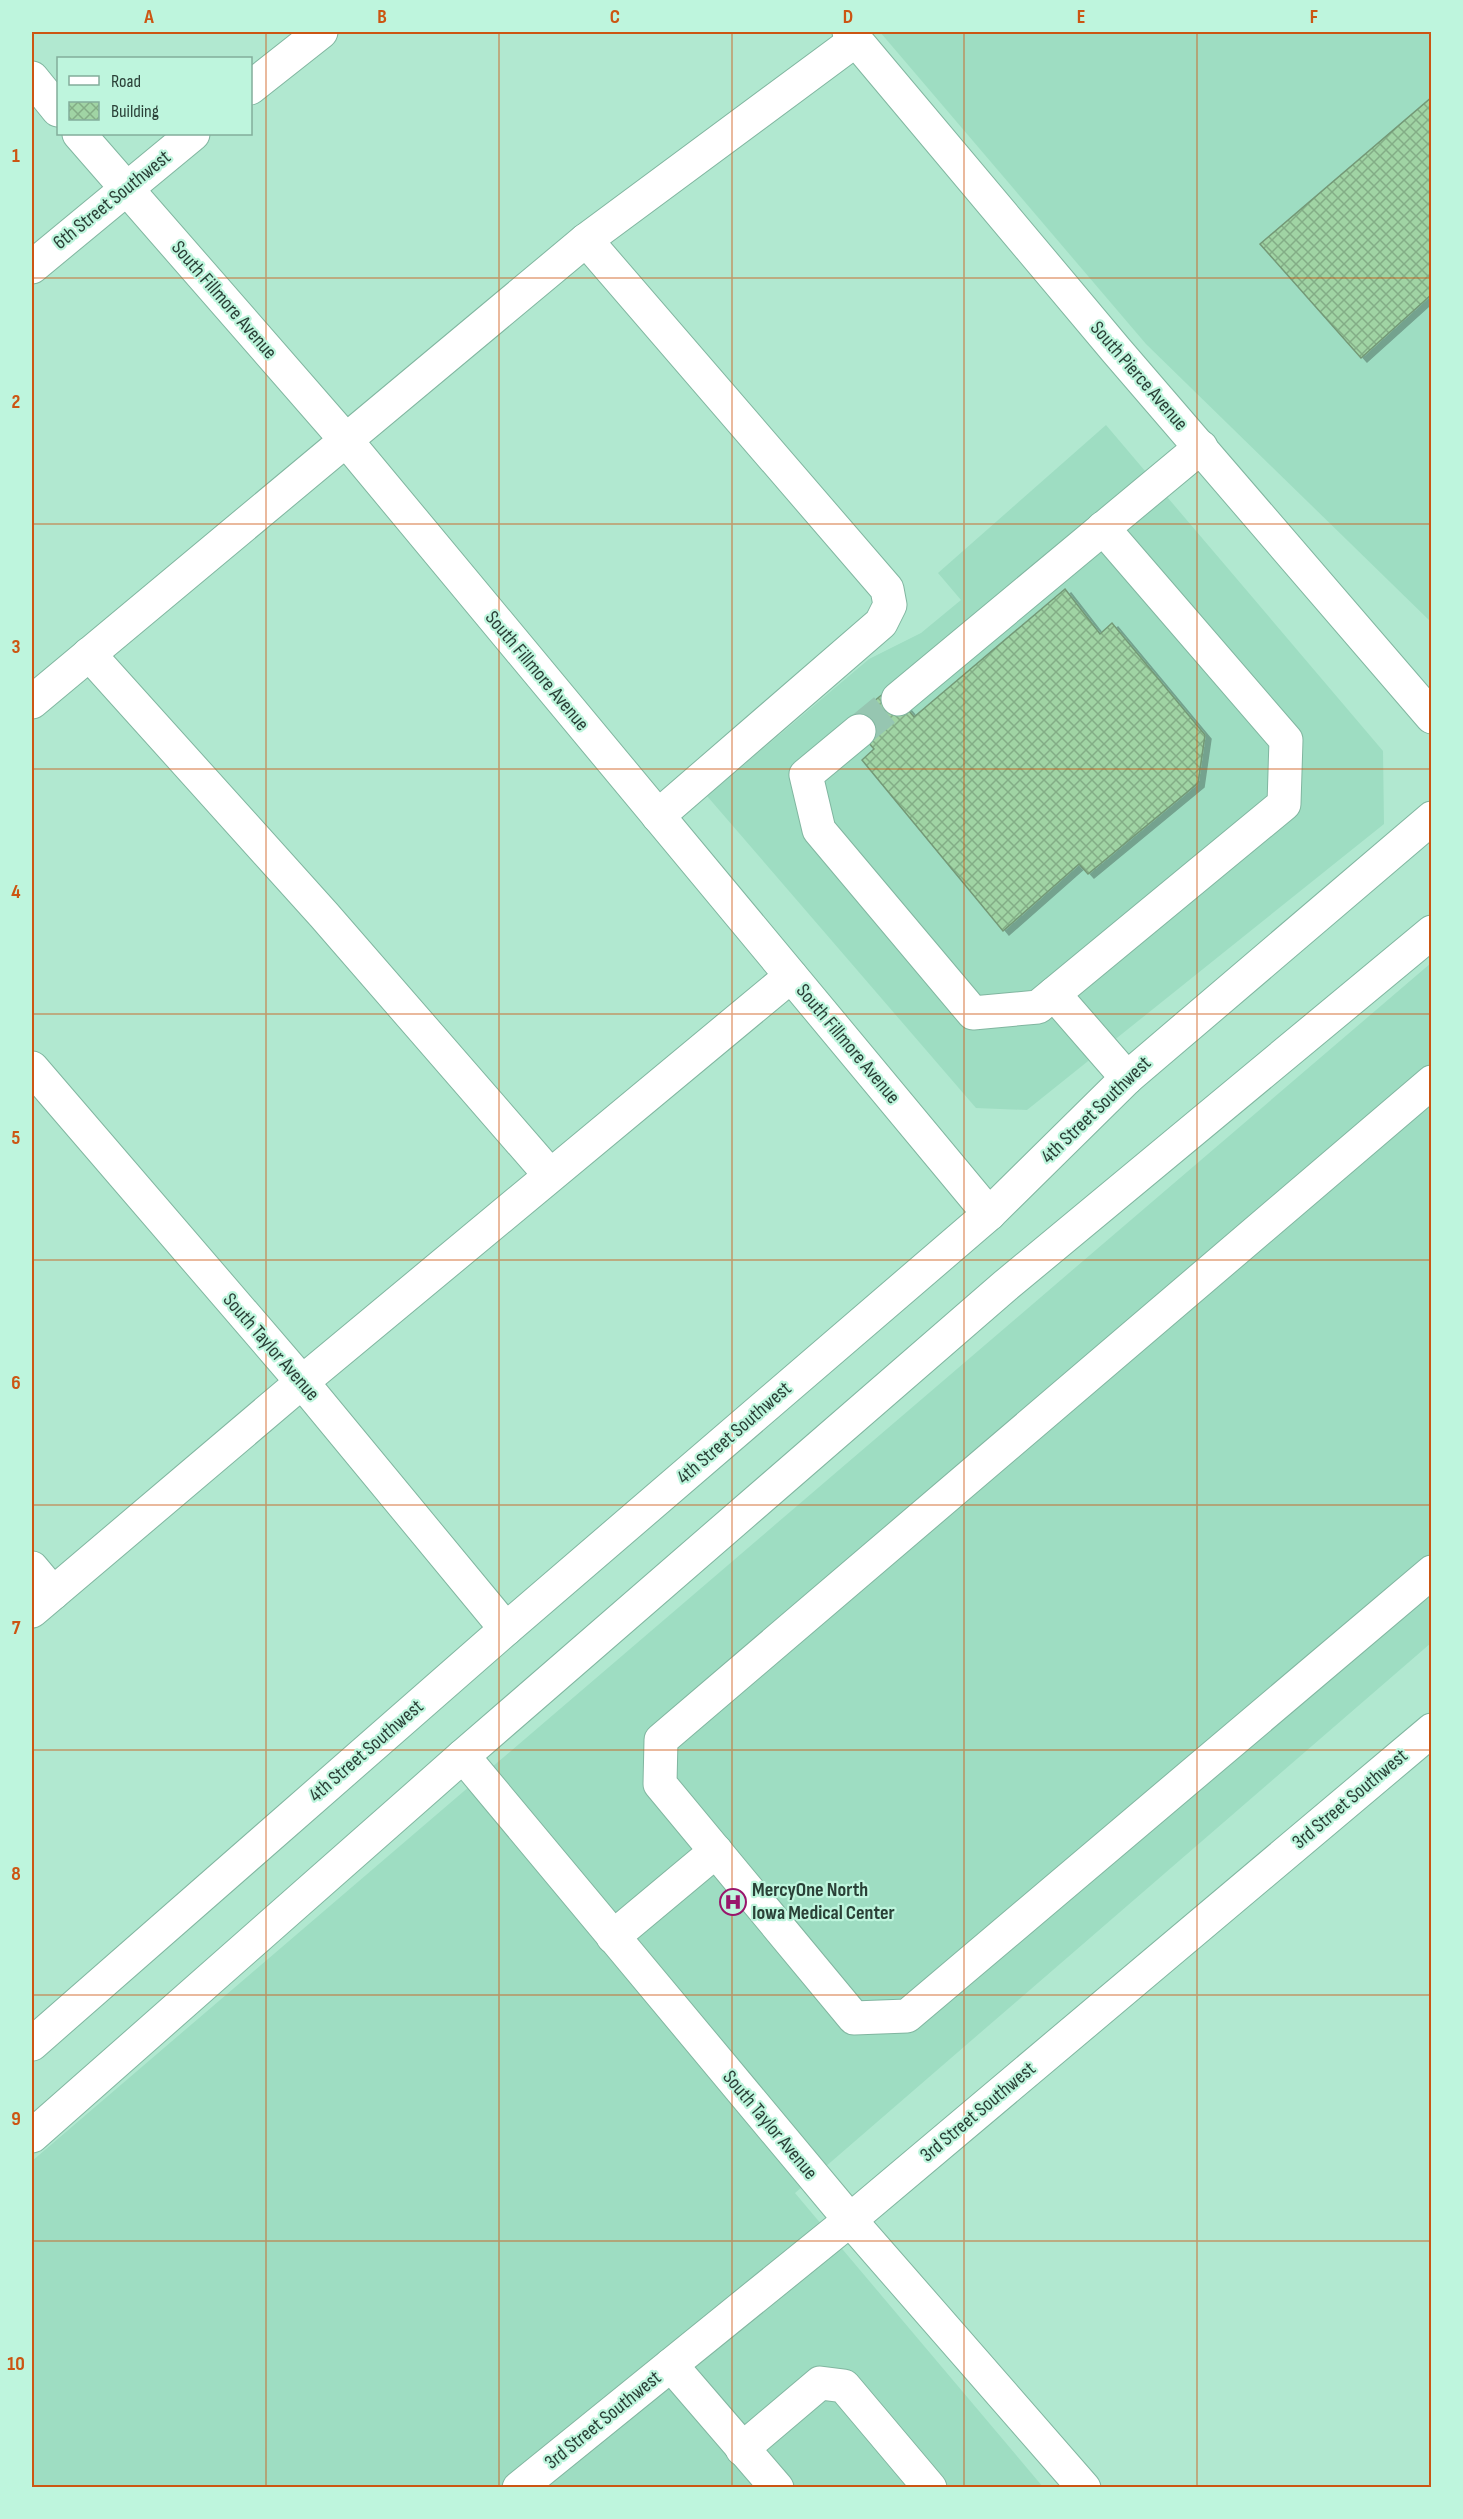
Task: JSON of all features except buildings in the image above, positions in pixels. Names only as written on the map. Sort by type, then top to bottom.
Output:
[{"type":"street","points":[[252,86],[321,32]]},
{"type":"street","points":[[32,702],[585,240],[853,36]]},
{"type":"street","name":"South Pierce Avenue","points":[[853,36],[1431,717]]},
{"type":"street","points":[[32,78],[57,109]]},
{"type":"street","name":"South Fillmore Avenue","points":[[80,135],[345,439],[989,1214]]},
{"type":"street","name":"6th Street Southwest","points":[[32,267],[126,187],[193,135]]},
{"type":"street","points":[[585,240],[887,589],[890,605],[881,623],[658,816]]},
{"type":"street","points":[[898,699],[1201,447]]},
{"type":"street","points":[[859,731],[806,775],[819,830],[973,1013],[1038,1007],[1284,804],[1286,740],[1103,528]]},
{"type":"street","points":[[89,654],[324,915],[550,1175]]},
{"type":"street","name":"4th Street Southwest","points":[[32,2044],[506,1629],[989,1214],[1127,1078],[1431,818]]},
{"type":"street","points":[[32,2136],[463,1756],[1005,1286],[1431,932]]},
{"type":"street","points":[[32,1568],[42,1602],[302,1382],[791,976]]},
{"type":"street","points":[[1054,994],[1127,1078]]},
{"type":"street","name":"South Taylor Avenue","points":[[32,1068],[302,1382],[506,1629]]},
{"type":"street","points":[[1431,1082],[661,1740],[660,1784],[854,2018],[907,2016],[1431,1572]]},
{"type":"street","name":"3rd Street Southwest","points":[[519,2487],[850,2220],[1431,1730]]},
{"type":"street","name":"South Taylor Avenue","points":[[463,1756],[850,2220],[1084,2487]]},
{"type":"street","points":[[614,1937],[716,1851]]},
{"type":"street","points":[[671,2365],[777,2487]]},
{"type":"street","points":[[741,2448],[820,2383],[844,2386],[930,2487]]},
{"type":"shaded area","points":[[880,32],[1431,32],[1431,622],[1146,344]]},
{"type":"shaded area","points":[[1106,425],[1383,751],[1384,824],[1027,1110],[976,1108],[707,796],[869,659],[921,633],[961,600],[938,573]]},
{"type":"shaded area","name":"MercyOne North Iowa Medical Center","points":[[1431,963],[1431,1643],[795,2193],[1043,2487],[32,2487],[32,2161]]},
{"type":"tunnel","points":[[859,731],[898,699]]},
{"type":"place","name":"MercyOne North Iowa Medical Center","points":[[733,1902]]}]
